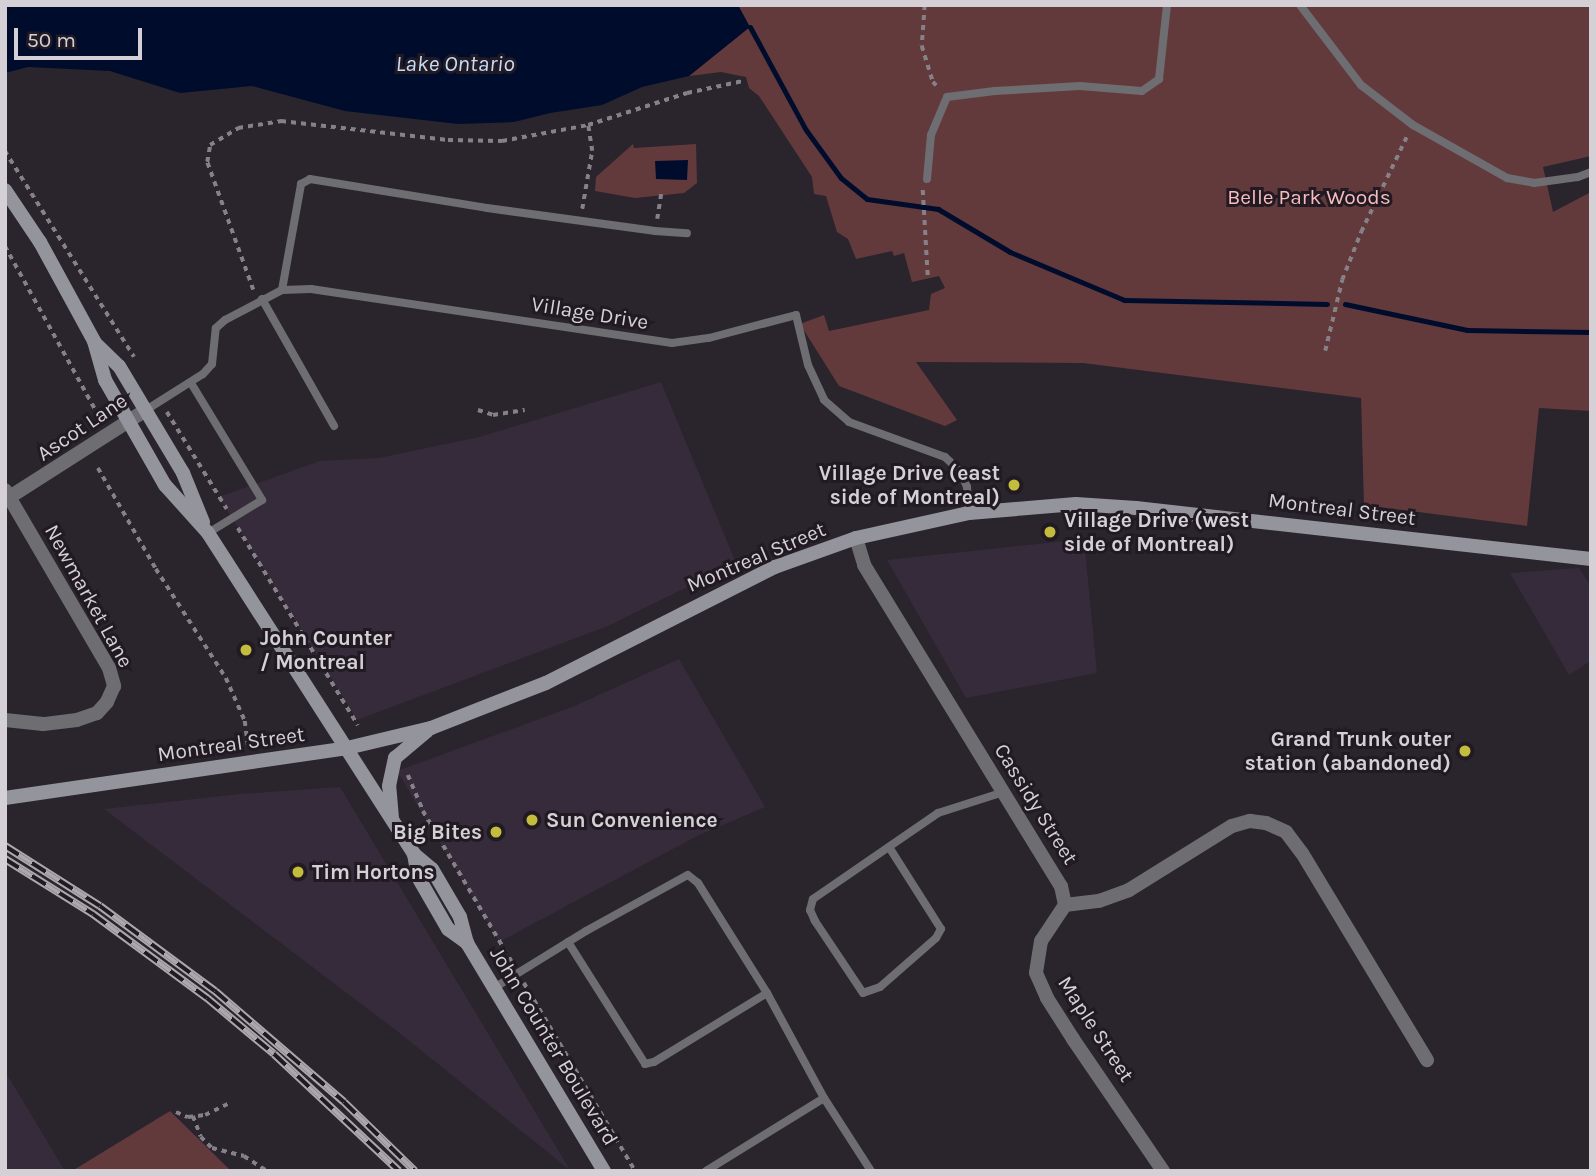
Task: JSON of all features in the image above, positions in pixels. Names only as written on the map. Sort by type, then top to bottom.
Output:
[{"type":"main road","name":"John Counter Boulevard","points":[[5,190],[40,242],[94,341],[105,380],[165,485],[208,533],[347,748],[414,854],[418,877],[448,929],[467,943],[604,1171]]},
{"type":"main road","name":"John Counter Boulevard","points":[[94,341],[119,366],[146,410],[183,473],[208,533]]},
{"type":"main road","name":"Montreal Street","points":[[5,798],[347,748],[430,728],[546,683],[775,567],[856,538],[969,513],[1076,504],[1136,508],[1591,559]]},
{"type":"main road","points":[[392,819],[389,786],[396,758],[430,728]]},
{"type":"street","name":"Ascot Lane","points":[[7,496],[146,410]]},
{"type":"street","name":"Newmarket Lane","points":[[5,720],[43,724],[77,720],[97,713],[107,702],[114,686],[109,668],[7,496]]},
{"type":"street","name":"Cassidy Street","points":[[856,538],[864,565],[1062,886],[1065,905]]},
{"type":"street","points":[[1065,905],[1099,901],[1129,890],[1232,826],[1250,821],[1266,823],[1286,832],[1302,853],[1427,1060]]},
{"type":"street","name":"Maple Street","points":[[1065,905],[1041,941],[1036,972],[1047,998],[1073,1040],[1163,1171]]},
{"type":"lane","points":[[927,179],[932,135],[947,97],[995,90],[1080,86],[1142,91],[1159,79],[1167,5]]},
{"type":"lane","points":[[1300,5],[1361,85],[1413,125],[1507,178],[1534,183],[1578,177],[1591,172]]},
{"type":"lane","points":[[282,290],[301,184],[310,178],[655,232],[687,233]]},
{"type":"lane","name":"Village Drive","points":[[146,410],[191,383],[212,364],[216,328],[262,299],[282,290],[311,289],[672,343],[709,338],[796,316],[808,365],[824,400],[856,425],[923,446],[945,457],[960,471],[967,487],[969,513]]},
{"type":"lane","points":[[262,299],[334,426]]},
{"type":"lane","points":[[191,383],[262,500],[208,533]]},
{"type":"lane","points":[[889,847],[941,929],[936,938],[880,987],[863,993],[810,910],[813,899],[889,847],[939,813],[1004,792]]},
{"type":"lane","points":[[494,988],[568,942],[688,875],[698,883],[766,993],[824,1098],[871,1171]]},
{"type":"lane","points":[[568,942],[645,1063],[654,1062],[766,993]]},
{"type":"lane","points":[[706,1171],[824,1098]]},
{"type":"path","points":[[925,5],[922,46],[933,82],[947,97]]},
{"type":"path","points":[[253,290],[207,162],[210,145],[238,128],[281,121],[480,142],[530,137],[588,125],[687,93],[743,81]]},
{"type":"path","points":[[584,195],[592,151],[588,125]]},
{"type":"path","points":[[1325,352],[1342,280],[1382,185],[1413,125]]},
{"type":"path","points":[[5,151],[135,359]]},
{"type":"path","points":[[927,179],[922,194],[928,278]]},
{"type":"path","points":[[587,183],[596,184]]},
{"type":"path","points":[[655,232],[661,194]]},
{"type":"path","points":[[5,246],[99,416]]},
{"type":"path","points":[[478,410],[493,415],[525,410]]},
{"type":"path","points":[[179,431],[358,725]]},
{"type":"path","points":[[98,468],[156,569],[226,678],[245,721],[248,745]]},
{"type":"path","points":[[176,1112],[193,1116],[205,1115],[228,1104]]},
{"type":"path","points":[[193,1116],[201,1137],[212,1148],[244,1156],[267,1171]]},
{"type":"shaded area","points":[[661,382],[736,563],[608,626],[357,720],[219,497],[320,461],[379,458],[479,437]]},
{"type":"shaded area","points":[[1084,539],[1097,673],[966,698],[887,560]]},
{"type":"shaded area","points":[[1579,568],[1591,586],[1591,661],[1569,675],[1510,573]]},
{"type":"shaded area","points":[[679,659],[765,807],[697,836],[499,942],[397,771],[572,707]]},
{"type":"shaded area","points":[[340,787],[570,1170],[397,1031],[104,809],[240,794]]},
{"type":"shaded area","points":[[5,1071],[65,1171],[5,1171]]},
{"type":"green space","name":"Belle Park Woods","points":[[738,5],[1591,5],[1591,156],[1543,167],[1553,212],[1591,192],[1591,411],[1539,408],[1527,526],[1364,505],[1361,398],[1083,363],[916,362],[957,420],[945,426],[839,386],[800,324],[824,315],[829,331],[929,310],[931,294],[945,288],[939,276],[912,282],[904,253],[894,256],[892,251],[856,259],[848,239],[837,232],[826,196],[814,194],[812,177],[759,96],[749,88],[746,77],[721,72],[689,76],[749,27]]},
{"type":"green space","points":[[633,144],[634,148],[696,144],[697,183],[684,193],[635,198],[595,191],[596,177]]},
{"type":"green space","points":[[170,1111],[231,1171],[72,1171]]},
{"type":"water","name":"Lake Ontario","points":[[5,5],[738,5],[750,27],[689,76],[642,87],[602,105],[514,122],[458,124],[345,111],[252,86],[180,93],[110,71],[28,67],[5,73]]},
{"type":"water","points":[[688,160],[687,180],[656,179],[655,161]]},
{"type":"waterway","points":[[750,27],[806,130],[841,178],[867,199],[938,209],[1010,252],[1124,300],[1327,304]]},
{"type":"waterway","points":[[1345,304],[1467,330],[1591,332]]},
{"type":"railway","points":[[5,846],[100,906],[215,991],[344,1102],[415,1171]]},
{"type":"railway","points":[[5,859],[93,914],[207,998],[274,1054],[399,1171]]},
{"type":"place","name":"Village Drive (east side of Montreal)","points":[[1014,485]]},
{"type":"place","name":"Village Drive (west side of Montreal)","points":[[1050,532]]},
{"type":"place","name":"John Counter / Montreal","points":[[246,650]]},
{"type":"place","name":"Grand Trunk outer station (abandoned)","points":[[1465,751]]},
{"type":"place","name":"Sun Convenience","points":[[532,820]]},
{"type":"place","name":"Big Bites","points":[[496,832]]},
{"type":"place","name":"Tim Hortons","points":[[298,872]]}]
